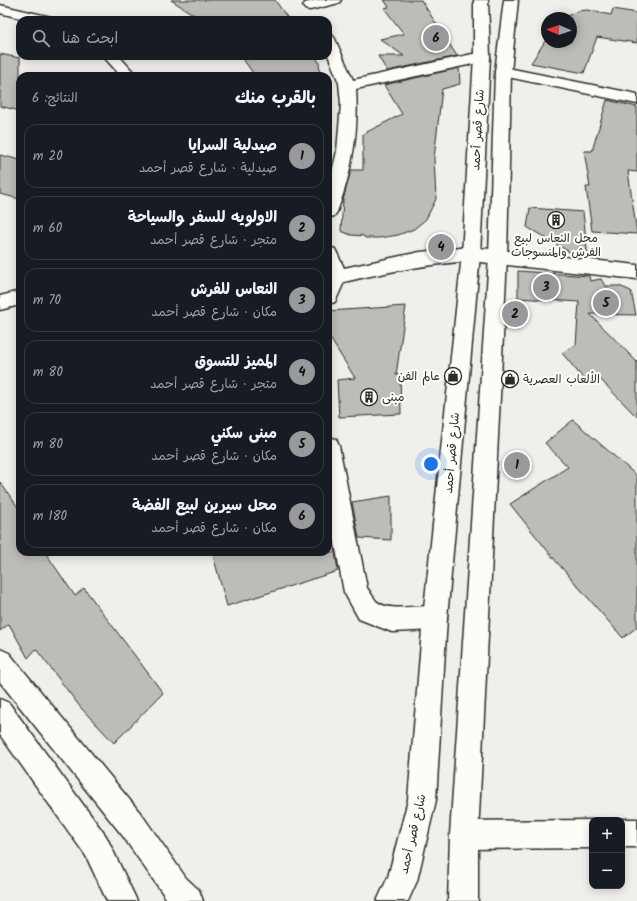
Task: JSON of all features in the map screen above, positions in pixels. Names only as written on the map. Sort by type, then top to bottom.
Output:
[{"type":"main road","points":[[316,16],[308,3],[334,0]]},
{"type":"main road","name":"شارع قصر أحمد","points":[[392,901],[402,881],[422,800],[436,618],[471,254],[482,57],[481,0]]},
{"type":"main road","name":"شارع قصر أحمد","points":[[463,901],[464,835],[498,257],[503,72],[511,0]]},
{"type":"main road","points":[[0,9],[29,16]]},
{"type":"main road","points":[[332,48],[348,86],[347,131],[342,167],[332,199]]},
{"type":"main road","points":[[348,86],[482,57]]},
{"type":"main road","points":[[115,60],[126,72]]},
{"type":"main road","points":[[503,72],[637,99]]},
{"type":"main road","points":[[336,277],[398,262],[445,255],[471,254],[637,272]]},
{"type":"main road","points":[[332,260],[334,263],[336,277],[332,292]]},
{"type":"main road","points":[[0,303],[16,299]]},
{"type":"main road","points":[[332,467],[356,592],[368,610],[392,620],[436,618]]},
{"type":"main road","points":[[0,662],[132,825],[176,888],[188,901]]},
{"type":"main road","points":[[0,712],[96,846],[122,901]]},
{"type":"main road","points":[[625,833],[637,833]]},
{"type":"main road","points":[[464,835],[589,834]]},
{"type":"building","points":[[171,0],[275,0],[286,16],[196,16]]},
{"type":"building","points":[[384,0],[421,0],[457,56],[387,71],[378,56],[404,56],[380,39],[404,34],[384,8],[389,7]]},
{"type":"building","points":[[613,9],[637,13],[637,43],[597,37],[584,73],[531,63],[541,47],[577,48],[576,12],[587,10],[611,15]]},
{"type":"building","points":[[0,54],[16,57],[16,60],[20,60],[20,72],[16,72],[16,110],[0,106]]},
{"type":"building","points":[[244,60],[318,60],[319,62],[320,72],[252,72]]},
{"type":"building","points":[[459,68],[460,84],[442,89],[434,158],[436,199],[426,219],[414,229],[398,235],[379,238],[365,238],[364,236],[351,235],[341,231],[343,200],[351,170],[363,170],[363,134],[402,114],[384,85]]},
{"type":"building","points":[[607,100],[637,107],[637,172],[628,171],[637,234],[592,231],[586,187],[590,187],[584,151],[592,151]]},
{"type":"building","points":[[0,155],[16,159],[16,198],[0,194]]},
{"type":"building","name":"محل النعاس لبيع الفرش والمنسوجات","points":[[530,208],[583,212],[588,258],[578,257],[527,227]]},
{"type":"building","points":[[518,271],[589,276],[590,281],[601,279],[605,286],[619,286],[631,291],[636,315],[590,314],[637,362],[637,417],[598,377],[587,383],[562,353],[576,345],[579,302],[518,298]]},
{"type":"building","points":[[406,306],[396,375],[400,374],[401,414],[339,417],[337,380],[355,378],[332,341],[332,311]]},
{"type":"building","points":[[573,420],[637,476],[637,627],[623,638],[555,560],[510,504],[568,467],[545,443]]},
{"type":"building","points":[[0,482],[16,504],[16,556],[48,556],[75,596],[84,588],[163,693],[114,743],[81,708],[36,649],[28,658],[9,624],[0,631]]},
{"type":"building","points":[[391,496],[391,540],[359,538],[352,502]]},
{"type":"building","points":[[332,552],[335,552],[338,571],[227,606],[213,556],[332,556]]},
{"type":"place","name":"محل سيرين لبيع الفضة","points":[[436,38]]},
{"type":"place","name":"محل النعاس لبيع الفرش والمنسوجات","points":[[556,220]]},
{"type":"place","name":"المميز للتسوق","points":[[441,247]]},
{"type":"place","name":"النعاس للفرش","points":[[546,287]]},
{"type":"place","name":"مبنى سكني","points":[[606,303]]},
{"type":"place","name":"الاولويه للسفر والسياحة","points":[[515,314]]},
{"type":"place","name":"عالم الفن","points":[[453,376]]},
{"type":"place","name":"الألعاب العصرية","points":[[510,379]]},
{"type":"place","name":"مبنى","points":[[369,397]]},
{"type":"place","name":"صيدلية السرايا","points":[[517,465]]}]
